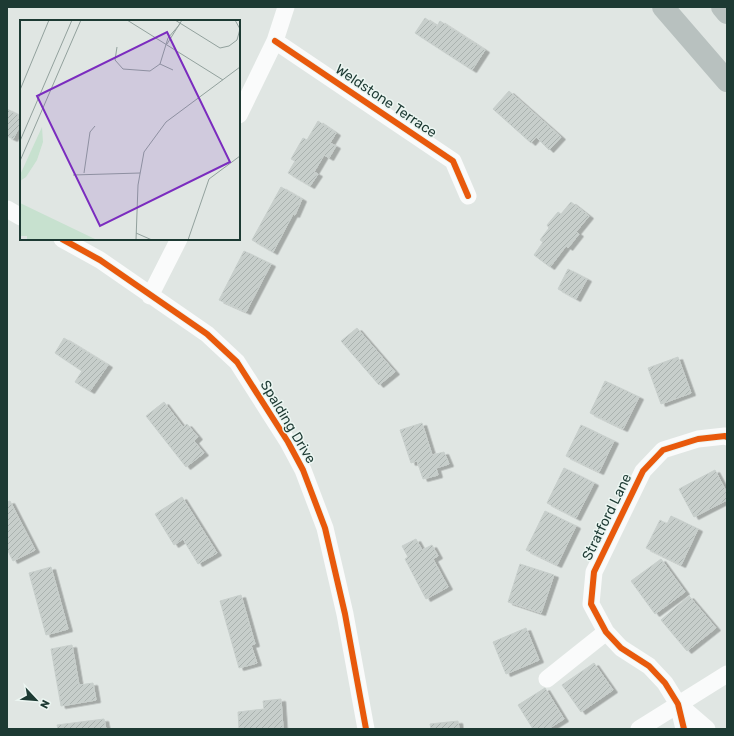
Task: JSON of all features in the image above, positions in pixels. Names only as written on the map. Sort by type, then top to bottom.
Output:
[{"type":"highway","points":[[663,7],[727,81]]},
{"type":"highway","points":[[722,7],[727,13]]},
{"type":"street","points":[[240,113],[275,41],[286,7]]},
{"type":"street","name":"Weldstone Terrace","points":[[275,41],[453,161],[468,196]]},
{"type":"street","points":[[7,209],[20,216]]},
{"type":"street","name":"Spalding Drive","points":[[64,240],[100,260],[206,334],[237,362],[288,442],[303,470],[326,528],[345,614],[366,729]]},
{"type":"street","points":[[150,296],[178,240]]},
{"type":"street","name":"Stratford Lane","points":[[707,729],[678,704],[665,683],[650,666],[621,648],[606,632],[591,604],[594,572],[643,472],[663,450],[698,439],[727,437]]},
{"type":"street","points":[[548,679],[606,632]]},
{"type":"street","points":[[639,729],[727,674]]},
{"type":"street","name":"Stratford Lane","points":[[678,704],[684,729]]},
{"type":"building","points":[[425,18],[437,26],[440,21],[485,50],[472,70],[415,33]]},
{"type":"building","points":[[509,91],[561,137],[549,150],[536,137],[531,143],[493,109]]},
{"type":"building","points":[[7,109],[20,116],[20,126],[13,139],[7,136]]},
{"type":"building","points":[[318,121],[336,133],[330,143],[336,146],[329,158],[324,155],[314,172],[318,174],[310,186],[288,173],[295,161],[291,159],[303,138],[307,140]]},
{"type":"building","points":[[281,187],[302,199],[295,215],[293,214],[273,252],[252,240]]},
{"type":"building","points":[[571,202],[589,216],[576,232],[579,234],[568,248],[566,246],[550,267],[534,255],[543,242],[540,240],[549,228],[547,225],[558,212],[561,214]]},
{"type":"building","points":[[244,251],[271,264],[246,312],[219,300]]},
{"type":"building","points":[[568,269],[587,279],[576,299],[558,289]]},
{"type":"building","points":[[357,328],[395,372],[379,385],[341,341]]},
{"type":"building","points":[[64,338],[108,365],[90,391],[75,382],[82,371],[55,353]]},
{"type":"building","points":[[678,357],[691,393],[661,404],[648,368]]},
{"type":"building","points":[[605,381],[639,397],[623,429],[590,413]]},
{"type":"building","points":[[164,402],[183,427],[187,424],[198,437],[194,441],[204,453],[186,467],[146,416]]},
{"type":"building","points":[[422,423],[432,455],[444,452],[449,464],[436,468],[438,475],[423,479],[417,461],[411,463],[400,430]]},
{"type":"building","points":[[581,425],[614,441],[599,472],[566,456]]},
{"type":"building","points":[[564,468],[594,483],[576,518],[547,503]]},
{"type":"building","points":[[715,470],[727,493],[727,500],[694,517],[679,489]]},
{"type":"building","points":[[182,497],[217,553],[198,564],[183,539],[174,545],[155,514]]},
{"type":"building","points":[[10,501],[35,550],[13,561],[7,549],[7,502]]},
{"type":"building","points":[[545,511],[576,526],[557,565],[526,550]]},
{"type":"building","points":[[671,516],[698,529],[681,565],[646,548],[660,520],[667,524]]},
{"type":"building","points":[[416,539],[422,550],[432,545],[438,556],[433,559],[448,587],[426,599],[405,559],[408,557],[402,546]]},
{"type":"building","points":[[661,559],[685,592],[655,614],[631,581]]},
{"type":"building","points":[[520,564],[554,575],[541,613],[508,602]]},
{"type":"building","points":[[51,567],[68,629],[46,635],[29,573]]},
{"type":"building","points":[[241,595],[255,644],[251,645],[257,663],[239,668],[220,601]]},
{"type":"building","points":[[689,596],[716,628],[687,651],[661,620]]},
{"type":"building","points":[[526,628],[539,660],[506,674],[493,642]]},
{"type":"building","points":[[72,645],[79,685],[93,683],[96,700],[61,706],[51,649]]},
{"type":"building","points":[[594,663],[613,690],[581,712],[562,685]]},
{"type":"building","points":[[545,688],[564,719],[548,729],[533,729],[518,705]]},
{"type":"building","points":[[281,699],[283,728],[239,729],[238,712],[264,709],[263,701]]},
{"type":"building","points":[[104,719],[106,729],[58,729],[57,725]]},
{"type":"building","points":[[458,721],[459,729],[431,729],[430,724]]},
{"type":"cycle path","points":[[275,41],[453,161],[468,196]]},
{"type":"cycle path","points":[[64,240],[100,260],[207,334],[237,362],[288,442],[303,470],[325,528],[345,614],[366,729]]},
{"type":"cycle path","points":[[684,729],[678,704],[665,683],[649,666],[621,648],[606,632],[591,604],[594,572],[643,471],[663,450],[698,439],[727,437]]}]
